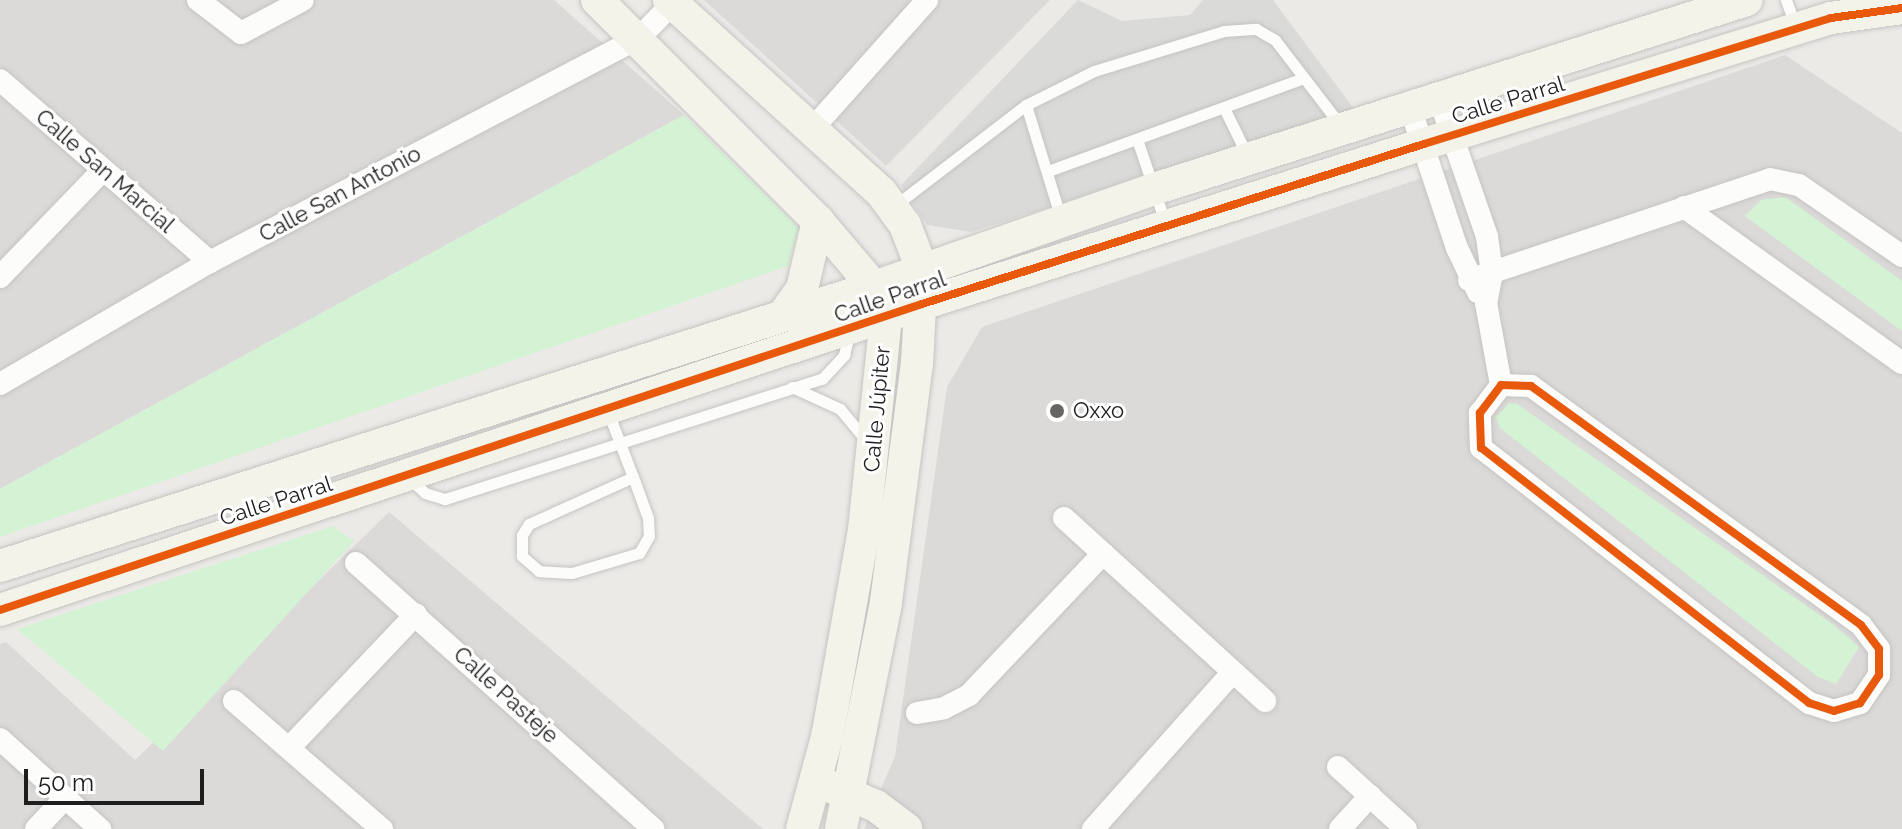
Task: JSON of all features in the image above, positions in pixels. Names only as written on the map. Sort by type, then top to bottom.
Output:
[{"type":"street","points":[[198,0],[229,27],[245,32],[303,0]]},
{"type":"street","name":"Calle Júpiter","points":[[597,0],[639,38],[818,221],[874,287],[886,317],[873,457],[844,646],[808,808]]},
{"type":"street","points":[[814,127],[927,0]]},
{"type":"street","name":"Calle Parral","points":[[0,566],[874,287],[1062,224],[1154,189],[1747,0]]},
{"type":"street","name":"Calle Júpiter","points":[[673,1],[814,127],[892,207],[905,225],[922,269],[922,304],[886,603],[843,828]]},
{"type":"street","name":"Calle San Antonio","points":[[0,384],[210,262],[639,38],[673,1]]},
{"type":"street","name":"Calle Parral","points":[[0,610],[408,477],[613,426],[922,304],[1437,140],[1791,14],[1902,8]]},
{"type":"street","name":"Calle San Marcial","points":[[0,80],[210,262]]},
{"type":"street","points":[[1424,102],[1437,140],[1469,280],[1486,303]]},
{"type":"street","points":[[1437,140],[1487,237],[1492,273],[1486,303],[1501,385],[1480,413],[1481,448],[1809,703],[1834,711],[1860,703],[1879,675],[1879,649],[1861,625],[1531,386],[1501,385]]},
{"type":"street","points":[[0,277],[103,170]]},
{"type":"street","points":[[1469,280],[1684,207],[1784,179],[1902,256]]},
{"type":"street","points":[[1684,207],[1902,363]]},
{"type":"street","points":[[785,313],[802,289],[818,221]]},
{"type":"street","points":[[1064,518],[1265,701]]},
{"type":"street","points":[[917,713],[944,708],[969,695],[1103,554]]},
{"type":"street","name":"Calle Pasteje","points":[[356,563],[654,829]]},
{"type":"street","points":[[290,747],[416,614]]},
{"type":"street","points":[[1093,829],[1233,672]]},
{"type":"street","points":[[234,701],[382,829]]},
{"type":"street","points":[[0,739],[100,829]]},
{"type":"street","points":[[1338,767],[1406,829]]},
{"type":"street","points":[[808,808],[850,793],[906,829]]},
{"type":"street","points":[[1340,829],[1370,796]]},
{"type":"street","points":[[36,829],[65,798]]},
{"type":"street","points":[[808,808],[843,828]]},
{"type":"lane","points":[[892,207],[1026,105],[1094,71],[1224,31],[1256,29],[1275,40],[1343,128]]},
{"type":"lane","points":[[1048,171],[1304,78]]},
{"type":"lane","points":[[1026,105],[1062,224]]},
{"type":"lane","points":[[1224,108],[1249,159]]},
{"type":"lane","points":[[1137,139],[1167,226]]},
{"type":"lane","points":[[633,477],[529,524],[522,535],[522,556],[539,571],[572,573],[639,553],[649,536],[648,518],[633,477],[613,426],[792,387],[831,372],[844,355],[850,330]]},
{"type":"lane","points":[[792,387],[827,401],[849,417],[873,457]]},
{"type":"shaded area","points":[[0,0],[554,0],[684,115],[0,489]]},
{"type":"shaded area","points":[[704,0],[1050,0],[886,166]]},
{"type":"shaded area","points":[[1078,0],[1122,21],[1190,15],[1203,0],[1273,0],[1354,109],[971,232],[927,225],[901,185]]},
{"type":"shaded area","points":[[1785,55],[1902,133],[1902,829],[864,829],[895,756],[947,387],[982,327]]},
{"type":"shaded area","points":[[389,512],[763,829],[0,829],[0,644],[6,642],[135,760]]},
{"type":"green space","points":[[684,115],[799,228],[788,266],[0,537],[0,489]]},
{"type":"green space","points":[[1785,197],[1902,281],[1902,331],[1745,216],[1761,200]]},
{"type":"green space","points":[[1509,403],[1517,404],[1834,625],[1859,647],[1836,684],[1818,677],[1500,428],[1496,417]]},
{"type":"green space","points":[[333,526],[354,541],[163,751],[17,629]]},
{"type":"cycle path","points":[[0,610],[922,304],[1424,144],[1831,18],[1902,8]]},
{"type":"cycle path","points":[[1501,385],[1531,386],[1861,625],[1879,649],[1879,675],[1860,703],[1834,711],[1809,703],[1481,448],[1480,413],[1501,385]]},
{"type":"place","name":"Oxxo","points":[[1057,411]]}]
